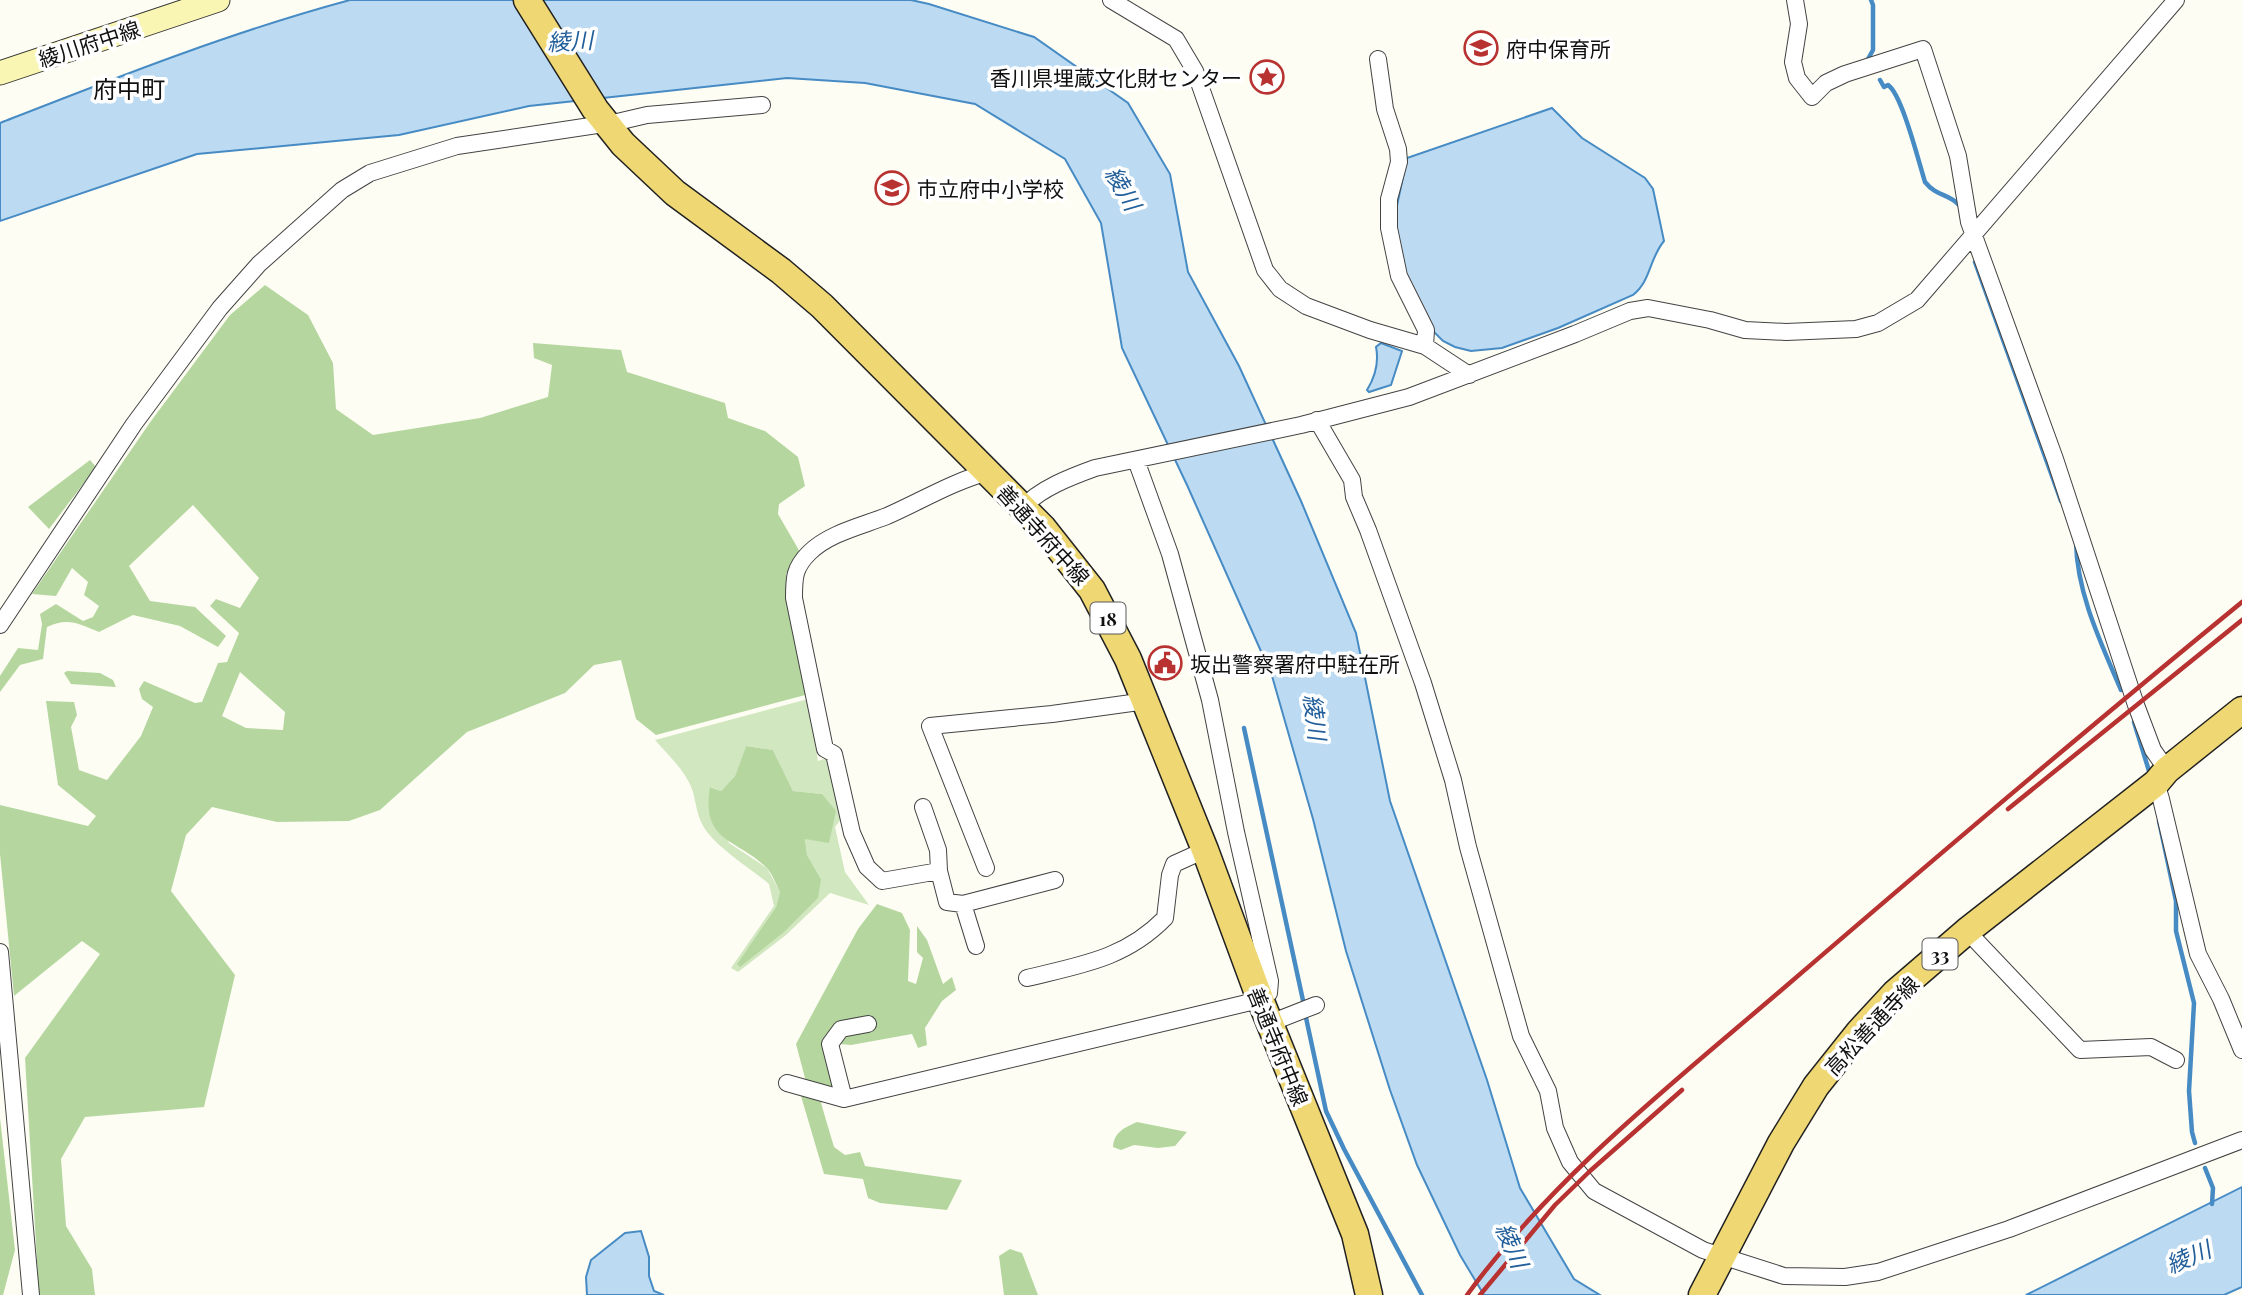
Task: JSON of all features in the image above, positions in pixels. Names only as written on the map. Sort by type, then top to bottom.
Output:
[{"type":"main road","name":"綾川府中線","points":[[0,73],[218,0]]},
{"type":"main road","name":"善通寺府中線","points":[[527,0],[600,116],[631,152],[675,193],[782,271],[822,306],[1043,528],[1093,590],[1146,701],[1206,850],[1265,1011],[1354,1234],[1369,1295]]},
{"type":"main road","name":"高松善通寺線","points":[[1702,1295],[1781,1143],[1816,1086],[1859,1032],[1895,993],[1967,931],[2242,710]]},
{"type":"street","points":[[1111,0],[1176,39],[1195,71],[1265,270],[1280,289],[1306,306],[1370,330],[1426,346],[1469,375]]},
{"type":"street","points":[[1795,0],[1798,24],[1793,62],[1797,78],[1812,97],[1826,83],[1845,74],[1923,49],[1958,156],[1969,222],[2055,459],[2161,776],[2198,954],[2242,1049]]},
{"type":"street","points":[[1023,508],[1028,501],[1070,477],[1095,468],[1309,423],[1409,397],[1639,309],[1648,308],[1710,320],[1745,330],[1786,332],[1856,329],[1878,323],[1917,300],[2176,0]]},
{"type":"street","points":[[1378,59],[1385,109],[1398,149],[1399,162],[1389,199],[1389,228],[1399,276],[1426,330],[1426,346]]},
{"type":"street","points":[[0,625],[134,424],[220,308],[259,264],[342,190],[370,173],[457,146],[600,116],[647,115],[762,105]]},
{"type":"street","points":[[1309,423],[1352,480],[1354,497],[1423,683],[1453,780],[1468,847],[1521,1036],[1548,1091],[1555,1128],[1570,1162],[1594,1191],[1703,1250],[1719,1262],[1784,1276],[1845,1277],[1878,1272],[2009,1229],[2242,1140]]},
{"type":"street","points":[[1139,459],[1170,554],[1210,700],[1236,832],[1270,981],[1265,1011]]},
{"type":"street","points":[[939,870],[881,881],[867,867],[852,833],[834,754],[825,749],[794,598],[794,575],[809,554],[828,539],[889,515],[968,478],[988,472]]},
{"type":"street","points":[[986,868],[930,726],[1052,714],[1146,701]]},
{"type":"street","points":[[923,807],[938,850],[939,870],[947,902],[963,904],[1055,880]]},
{"type":"street","points":[[1027,978],[1100,960],[1143,937],[1165,918],[1174,863],[1206,850]]},
{"type":"street","points":[[963,904],[976,946]]},
{"type":"street","points":[[1967,931],[2080,1050],[2151,1047],[2176,1060]]},
{"type":"street","points":[[0,952],[31,1295]]},
{"type":"street","points":[[788,1083],[844,1099],[1265,1011],[1307,1009]]},
{"type":"street","points":[[844,1099],[830,1044],[841,1029],[868,1024]]},
{"type":"green space","points":[[265,285],[308,315],[333,363],[336,409],[373,435],[480,418],[548,397],[552,365],[534,358],[533,343],[621,350],[627,372],[725,403],[728,418],[765,431],[798,457],[805,486],[779,504],[778,514],[800,552],[786,574],[809,694],[656,735],[636,719],[621,660],[594,665],[565,693],[467,732],[380,810],[349,821],[277,822],[212,807],[186,835],[171,891],[235,975],[204,1107],[85,1117],[61,1159],[66,1226],[92,1269],[95,1295],[39,1295],[25,1058],[100,954],[82,941],[14,996],[0,854],[0,805],[88,826],[96,816],[58,785],[46,701],[74,702],[77,715],[71,727],[79,770],[107,780],[141,736],[153,707],[142,699],[139,689],[144,681],[195,703],[202,702],[218,663],[227,662],[239,633],[210,606],[216,599],[240,608],[259,578],[193,505],[129,566],[150,601],[195,607],[226,636],[218,647],[180,626],[133,615],[99,632],[85,626],[61,622],[47,627],[43,659],[20,665],[0,692],[0,676],[18,648],[38,650],[42,624],[40,614],[56,604],[83,621],[93,617],[99,606],[84,595],[88,582],[72,568],[56,596],[32,594],[151,421],[230,315]],"holes":[[[240,672],[285,712],[283,730],[246,728],[222,716]]]},
{"type":"green space","points":[[90,460],[96,467],[49,529],[28,507]]},
{"type":"green space","points":[[64,673],[100,673],[113,680],[116,687],[71,684]]},
{"type":"green space","points":[[808,699],[818,761],[827,758],[842,818],[835,827],[845,872],[869,905],[830,893],[786,935],[738,972],[731,968],[774,906],[769,884],[707,832],[686,778],[655,740]],"holes":[[[746,746],[773,750],[793,791],[822,794],[805,839],[807,855],[821,879],[737,964],[776,907],[780,892],[767,868],[729,843],[711,787],[721,791],[735,776]]]},
{"type":"green space","points":[[746,746],[773,750],[793,791],[822,794],[836,811],[829,843],[805,839],[807,855],[821,879],[818,898],[784,932],[740,967],[737,964],[776,907],[780,892],[766,867],[723,837],[711,819],[710,787],[721,791],[735,776]]},
{"type":"green space","points":[[877,904],[902,913],[910,930],[908,981],[916,984],[923,958],[917,952],[917,926],[927,940],[943,984],[952,977],[956,990],[942,1001],[925,1028],[927,1045],[918,1048],[912,1034],[851,1045],[840,1044],[829,1068],[835,1090],[821,1103],[834,1147],[845,1155],[860,1152],[865,1166],[962,1180],[947,1210],[880,1203],[868,1198],[863,1179],[824,1174],[801,1096],[805,1078],[796,1044],[858,929]]},
{"type":"green space","points":[[0,1118],[15,1250],[3,1295],[0,1295]]},
{"type":"green space","points":[[1137,1122],[1187,1132],[1175,1146],[1158,1148],[1134,1145],[1121,1150],[1113,1147],[1118,1134]]},
{"type":"green space","points":[[1010,1249],[1022,1253],[1038,1295],[1004,1295],[999,1256]]},
{"type":"water","name":"綾川","points":[[350,0],[911,0],[1034,37],[1128,103],[1170,174],[1188,272],[1239,366],[1301,501],[1356,633],[1390,801],[1487,1080],[1520,1188],[1574,1279],[1600,1295],[1484,1295],[1460,1255],[1417,1165],[1346,951],[1313,819],[1272,676],[1187,485],[1122,348],[1101,223],[1065,159],[975,104],[865,83],[787,78],[529,106],[399,135],[197,154],[0,221],[0,123],[217,41]]},
{"type":"water","points":[[1552,108],[1582,138],[1645,178],[1653,189],[1664,241],[1655,255],[1647,277],[1633,295],[1558,328],[1502,348],[1471,351],[1455,347],[1443,341],[1432,330],[1399,260],[1395,215],[1407,158]]},
{"type":"water","points":[[1381,343],[1402,351],[1391,385],[1369,392],[1367,390],[1377,364],[1376,347]]},
{"type":"water","name":"綾川","points":[[2242,1187],[2242,1287],[2224,1295],[2026,1295]]},
{"type":"water","points":[[641,1231],[649,1257],[649,1276],[654,1291],[664,1295],[587,1295],[586,1277],[591,1260],[625,1233]]},
{"type":"waterway","points":[[1868,59],[1873,50],[1871,0]]},
{"type":"waterway","points":[[1880,80],[1884,87],[1888,85],[1899,101],[1925,182],[1959,205]]},
{"type":"waterway","points":[[1975,262],[2061,501]]},
{"type":"waterway","points":[[2076,542],[2085,599],[2121,690]]},
{"type":"waterway","points":[[2134,722],[2149,771]]},
{"type":"waterway","points":[[1244,728],[1304,1005]]},
{"type":"waterway","points":[[2159,821],[2176,901],[2176,931],[2194,1003],[2189,1091],[2195,1143]]},
{"type":"waterway","points":[[1305,1013],[1326,1111],[1422,1295]]},
{"type":"waterway","points":[[2205,1168],[2213,1188],[2212,1204]]},
{"type":"railway","points":[[1467,1295],[1501,1251],[1538,1210],[1658,1095],[2012,793],[2242,602]]},
{"type":"railway","points":[[2008,809],[2242,620]]},
{"type":"railway","points":[[1480,1295],[1555,1205],[1682,1090]]},
{"type":"place","name":"府中保育所","points":[[1481,48]]},
{"type":"place","name":"香川県埋蔵文化財センター","points":[[1267,77]]},
{"type":"place","name":"市立府中小学校","points":[[892,188]]},
{"type":"place","name":"坂出警察署府中駐在所","points":[[1165,663]]},
{"type":"district","name":"府中町","points":[[129,88]]}]
